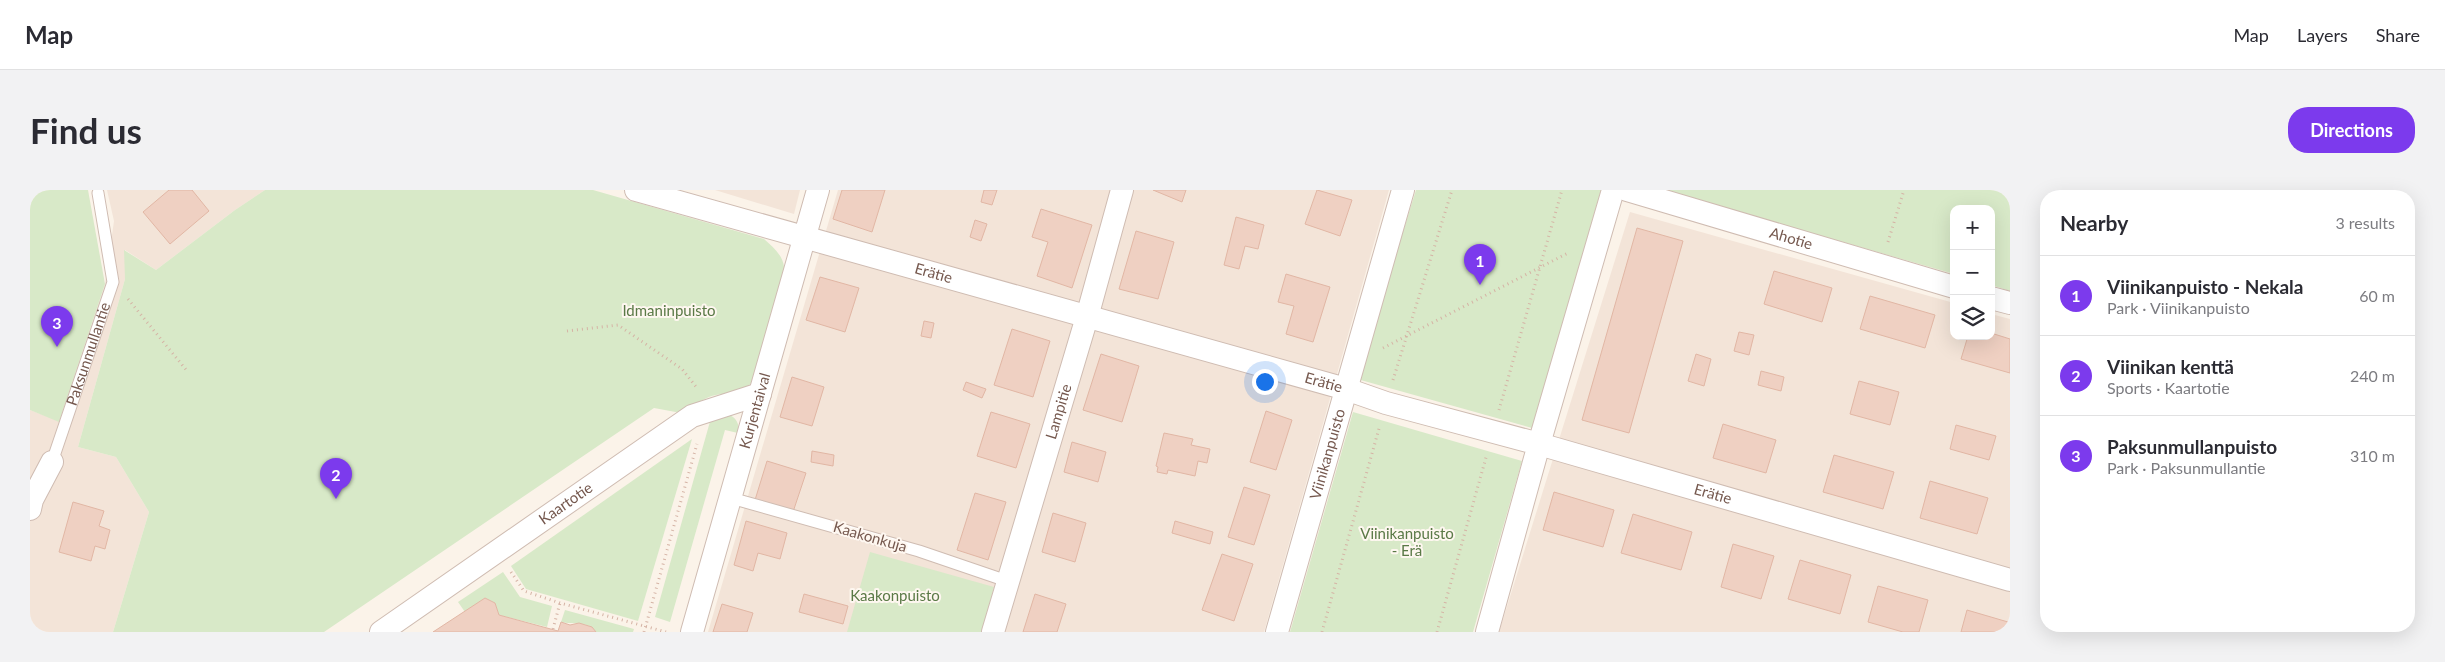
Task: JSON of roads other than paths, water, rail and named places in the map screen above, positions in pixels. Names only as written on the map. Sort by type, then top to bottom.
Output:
[{"type":"street","name":"Erätie","points":[[636,190],[1346,389],[1386,403],[1539,444],[2010,580]]},
{"type":"street","name":"Kurjentaival","points":[[692,632],[818,190]]},
{"type":"street","name":"Lampitie","points":[[993,632],[1087,317],[1122,190]]},
{"type":"street","name":"Viinikanpuisto","points":[[1277,632],[1403,190]]},
{"type":"street","points":[[1487,632],[1539,444],[1613,190]]},
{"type":"street","name":"Ahotie","points":[[1627,190],[1950,286]]},
{"type":"street","points":[[1995,299],[2010,303]]},
{"type":"street","name":"Kaartotie","points":[[381,632],[692,416],[760,394]]},
{"type":"street","name":"Paksunmullantie","points":[[30,509],[32,500],[52,462]]},
{"type":"lane","name":"Paksunmullantie","points":[[52,462],[113,282],[98,193]]},
{"type":"lane","name":"Kaakonkuja","points":[[731,498],[919,551],[1007,580]]},
{"type":"place","name":"Viinikanpuisto - Nekala","points":[[1480,285]]},
{"type":"place","name":"Paksunmullanpuisto","points":[[57,347]]},
{"type":"place","name":"Viinikan kenttä","points":[[336,499]]},
{"type":"park label","name":"Idmaninpuisto","points":[[669,311]]},
{"type":"park label","name":"Viinikanpuisto - Erä","points":[[1407,542]]},
{"type":"park label","name":"Kaakonpuisto","points":[[895,596]]}]
